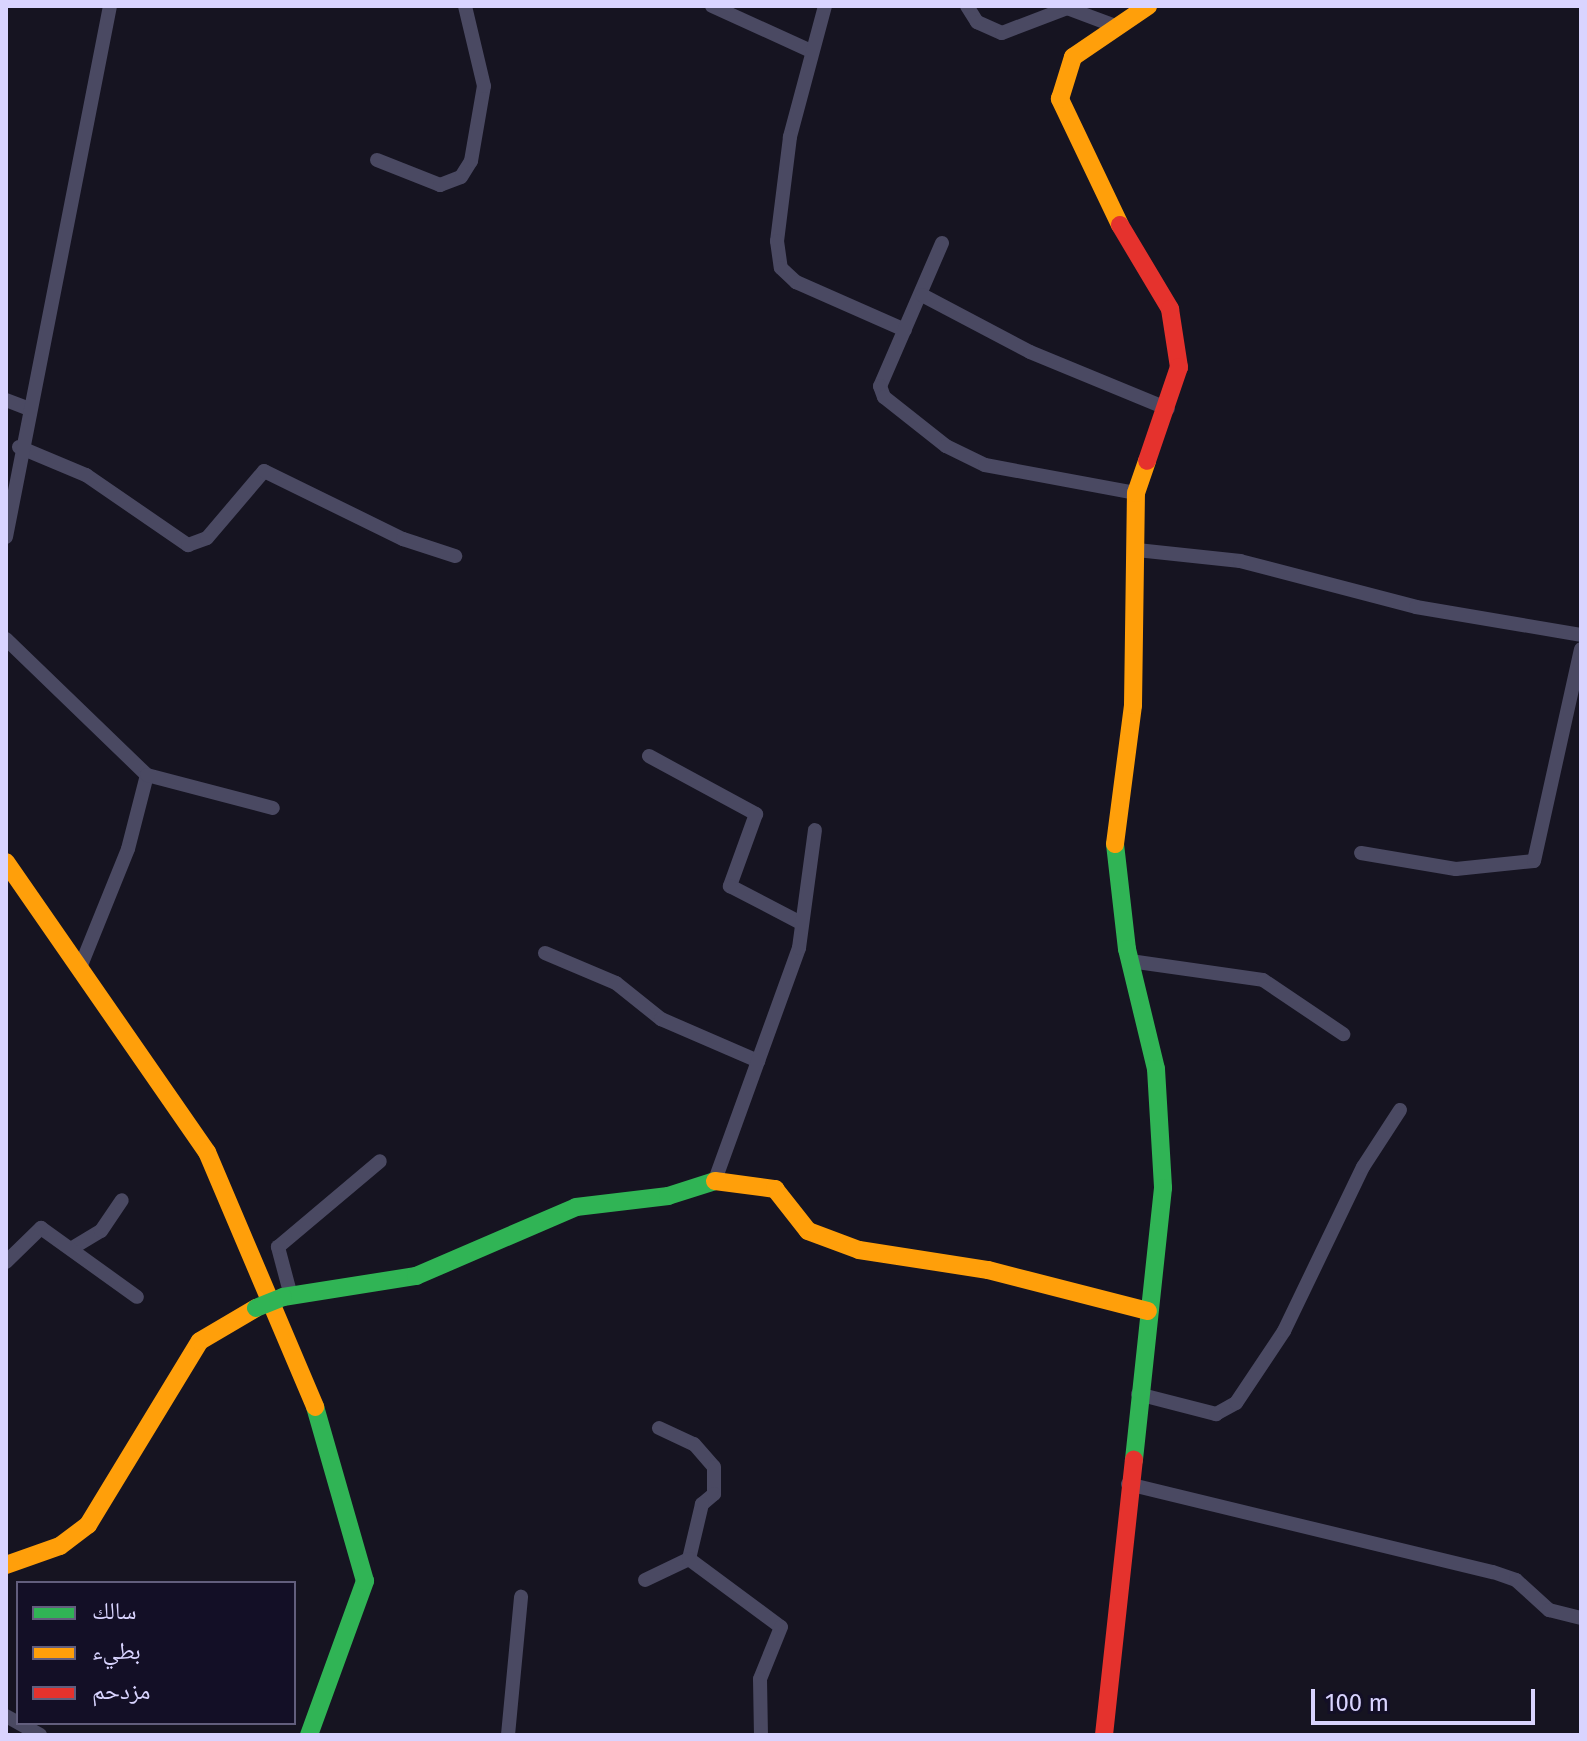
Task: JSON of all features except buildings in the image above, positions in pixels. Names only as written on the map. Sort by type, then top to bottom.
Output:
[{"type":"street","points":[[6,537],[19,447],[110,6]]},
{"type":"street","points":[[377,160],[440,185],[461,177],[471,161],[484,86],[465,6]]},
{"type":"street","points":[[714,6],[811,51]]},
{"type":"street","points":[[825,6],[790,137],[777,241],[781,268],[796,282],[905,330]]},
{"type":"street","points":[[967,6],[977,22],[1002,33],[1067,8],[1118,27]]},
{"type":"street","points":[[1104,1735],[1148,1311],[1162,1130],[1130,961],[1115,845],[1133,705],[1136,493],[1168,409],[1179,367],[1170,309],[1094,181],[1060,99],[1066,66],[1148,6]]},
{"type":"street","points":[[942,243],[881,391],[946,446],[985,465],[1136,493]]},
{"type":"street","points":[[922,295],[1030,352],[1168,409]]},
{"type":"street","points":[[6,400],[27,408]]},
{"type":"street","points":[[19,447],[86,475],[188,545],[207,538],[264,471],[403,539],[455,556]]},
{"type":"street","points":[[1137,550],[1240,561],[1416,607],[1581,635]]},
{"type":"street","points":[[6,639],[147,775],[273,808]]},
{"type":"street","points":[[1361,853],[1456,869],[1534,861],[1581,649]]},
{"type":"street","points":[[649,756],[756,814],[730,886],[801,923]]},
{"type":"street","points":[[80,968],[128,849],[147,775]]},
{"type":"street","points":[[715,1180],[758,1061],[801,923],[815,830]]},
{"type":"street","points":[[6,862],[207,1152],[263,1270],[361,1546],[365,1581],[309,1735]]},
{"type":"street","points":[[545,953],[616,983],[661,1019],[758,1061]]},
{"type":"street","points":[[1130,961],[1263,980],[1343,1034]]},
{"type":"street","points":[[1138,1394],[1216,1414],[1236,1403],[1284,1331],[1363,1167],[1400,1110]]},
{"type":"street","points":[[287,1296],[278,1247],[380,1161]]},
{"type":"street","points":[[6,1565],[60,1546],[88,1525],[200,1341],[256,1308],[287,1296],[416,1276],[576,1207],[668,1196],[715,1180],[775,1189],[808,1231],[859,1250],[988,1270],[1148,1311]]},
{"type":"street","points":[[74,1247],[101,1231],[122,1200]]},
{"type":"street","points":[[6,1262],[41,1228],[74,1247],[137,1297]]},
{"type":"street","points":[[659,1428],[694,1444],[714,1467],[714,1494],[702,1504],[689,1559]]},
{"type":"street","points":[[1128,1484],[1493,1572],[1516,1580],[1549,1610],[1581,1618]]},
{"type":"street","points":[[645,1580],[689,1559]]},
{"type":"street","points":[[689,1559],[781,1627],[760,1679],[761,1735]]},
{"type":"street","points":[[508,1735],[521,1597]]},
{"type":"street","points":[[22,1725],[40,1735]]},
{"type":"traffic: fast","points":[[1115,844],[1127,949],[1156,1069],[1163,1188],[1134,1460]]},
{"type":"traffic: fast","points":[[283,1297],[416,1276],[576,1207],[668,1196],[715,1181]]},
{"type":"traffic: fast","points":[[256,1308],[283,1297]]},
{"type":"traffic: fast","points":[[309,1735],[365,1581],[315,1407]]},
{"type":"traffic: slow","points":[[1120,225],[1060,99],[1073,57],[1148,6]]},
{"type":"traffic: slow","points":[[1115,844],[1133,705],[1136,493],[1147,461]]},
{"type":"traffic: slow","points":[[6,862],[207,1152],[315,1407]]},
{"type":"traffic: slow","points":[[715,1181],[775,1189],[808,1231],[859,1250],[988,1270],[1148,1311]]},
{"type":"traffic: slow","points":[[6,1565],[60,1546],[88,1525],[200,1341],[256,1308]]},
{"type":"traffic: jam","points":[[1120,225],[1170,309],[1179,367],[1147,461]]},
{"type":"traffic: jam","points":[[1104,1735],[1134,1460]]}]
